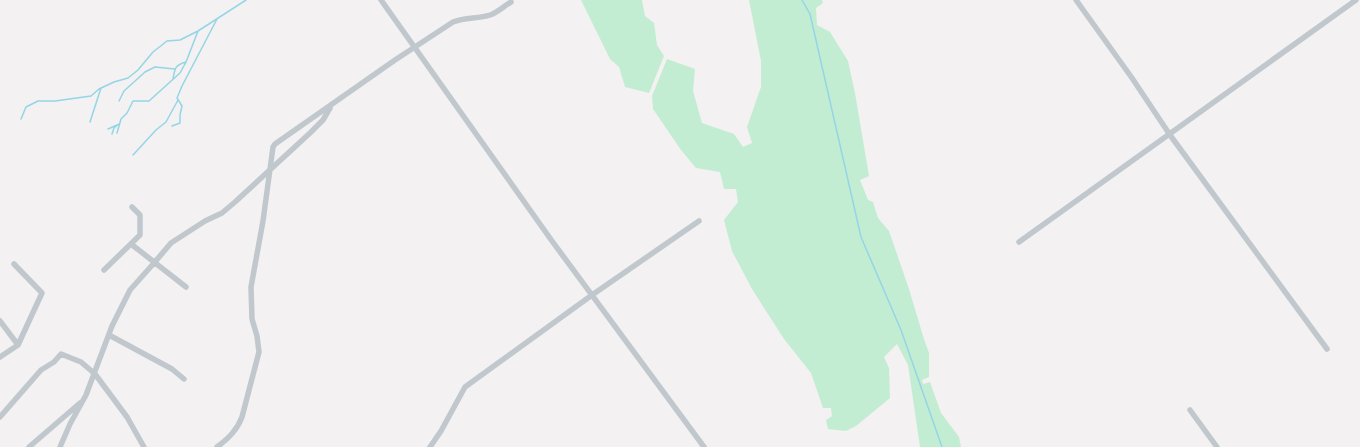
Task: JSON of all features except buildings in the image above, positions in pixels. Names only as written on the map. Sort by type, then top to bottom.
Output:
[{"type":"street","points":[[381,0],[552,241],[704,447]]},
{"type":"street","points":[[1076,0],[1132,78],[1170,135],[1327,349]]},
{"type":"street","points":[[1019,242],[1356,0]]},
{"type":"street","points":[[217,447],[238,427],[259,352],[257,336],[252,320],[251,287],[273,147],[275,144],[395,60],[453,22],[461,19],[496,13],[511,2]]},
{"type":"street","points":[[60,447],[70,424],[85,398],[112,326],[130,290],[171,243],[205,221],[222,213],[310,134],[323,120],[332,105]]},
{"type":"street","points":[[104,270],[140,235],[140,215],[132,207]]},
{"type":"street","points":[[430,447],[441,431],[465,387],[592,295],[699,221]]},
{"type":"street","points":[[131,244],[186,287]]},
{"type":"street","points":[[0,357],[18,345],[42,293],[14,264]]},
{"type":"street","points":[[0,321],[18,345]]},
{"type":"street","points":[[109,335],[172,369],[184,379]]},
{"type":"street","points":[[0,417],[41,370],[54,362],[61,354],[81,362],[95,374],[127,416],[144,447]]},
{"type":"street","points":[[29,447],[85,398]]},
{"type":"street","points":[[1190,410],[1217,447]]},
{"type":"green space","points":[[581,0],[642,0],[645,16],[654,23],[657,45],[664,56],[649,93],[625,87],[619,67],[610,59]]},
{"type":"green space","points":[[749,0],[822,0],[823,3],[816,8],[817,25],[830,32],[848,61],[855,93],[869,176],[860,180],[868,200],[873,202],[878,218],[889,231],[929,353],[929,377],[922,380],[923,384],[930,382],[941,413],[959,437],[961,447],[920,447],[908,365],[897,344],[884,357],[889,368],[890,398],[856,426],[846,431],[828,429],[826,420],[832,416],[831,408],[823,408],[811,373],[784,339],[752,289],[732,251],[724,220],[738,202],[736,189],[724,189],[720,172],[696,168],[681,150],[653,109],[652,96],[667,59],[695,69],[693,91],[702,123],[734,134],[743,147],[752,143],[747,127],[761,87],[761,61]]},
{"type":"waterway","points":[[21,119],[26,107],[38,101],[55,101],[91,96],[99,89],[114,82],[128,78],[138,70],[153,52],[167,41],[180,40],[198,31],[246,0]]},
{"type":"waterway","points":[[802,0],[810,14],[861,237],[901,330],[942,447]]},
{"type":"waterway","points":[[172,126],[180,123],[182,106],[177,98],[182,86],[217,19]]},
{"type":"waterway","points":[[117,133],[121,119],[127,113],[133,101],[149,101],[180,73],[198,31]]},
{"type":"waterway","points":[[173,79],[176,68],[180,64],[186,62]]},
{"type":"waterway","points":[[119,101],[124,91],[145,72],[155,67],[175,69]]},
{"type":"waterway","points":[[90,122],[101,88]]},
{"type":"waterway","points":[[133,155],[156,130],[166,122],[178,100]]},
{"type":"waterway","points":[[112,134],[114,128],[120,123]]},
{"type":"waterway","points":[[108,129],[117,125]]}]
